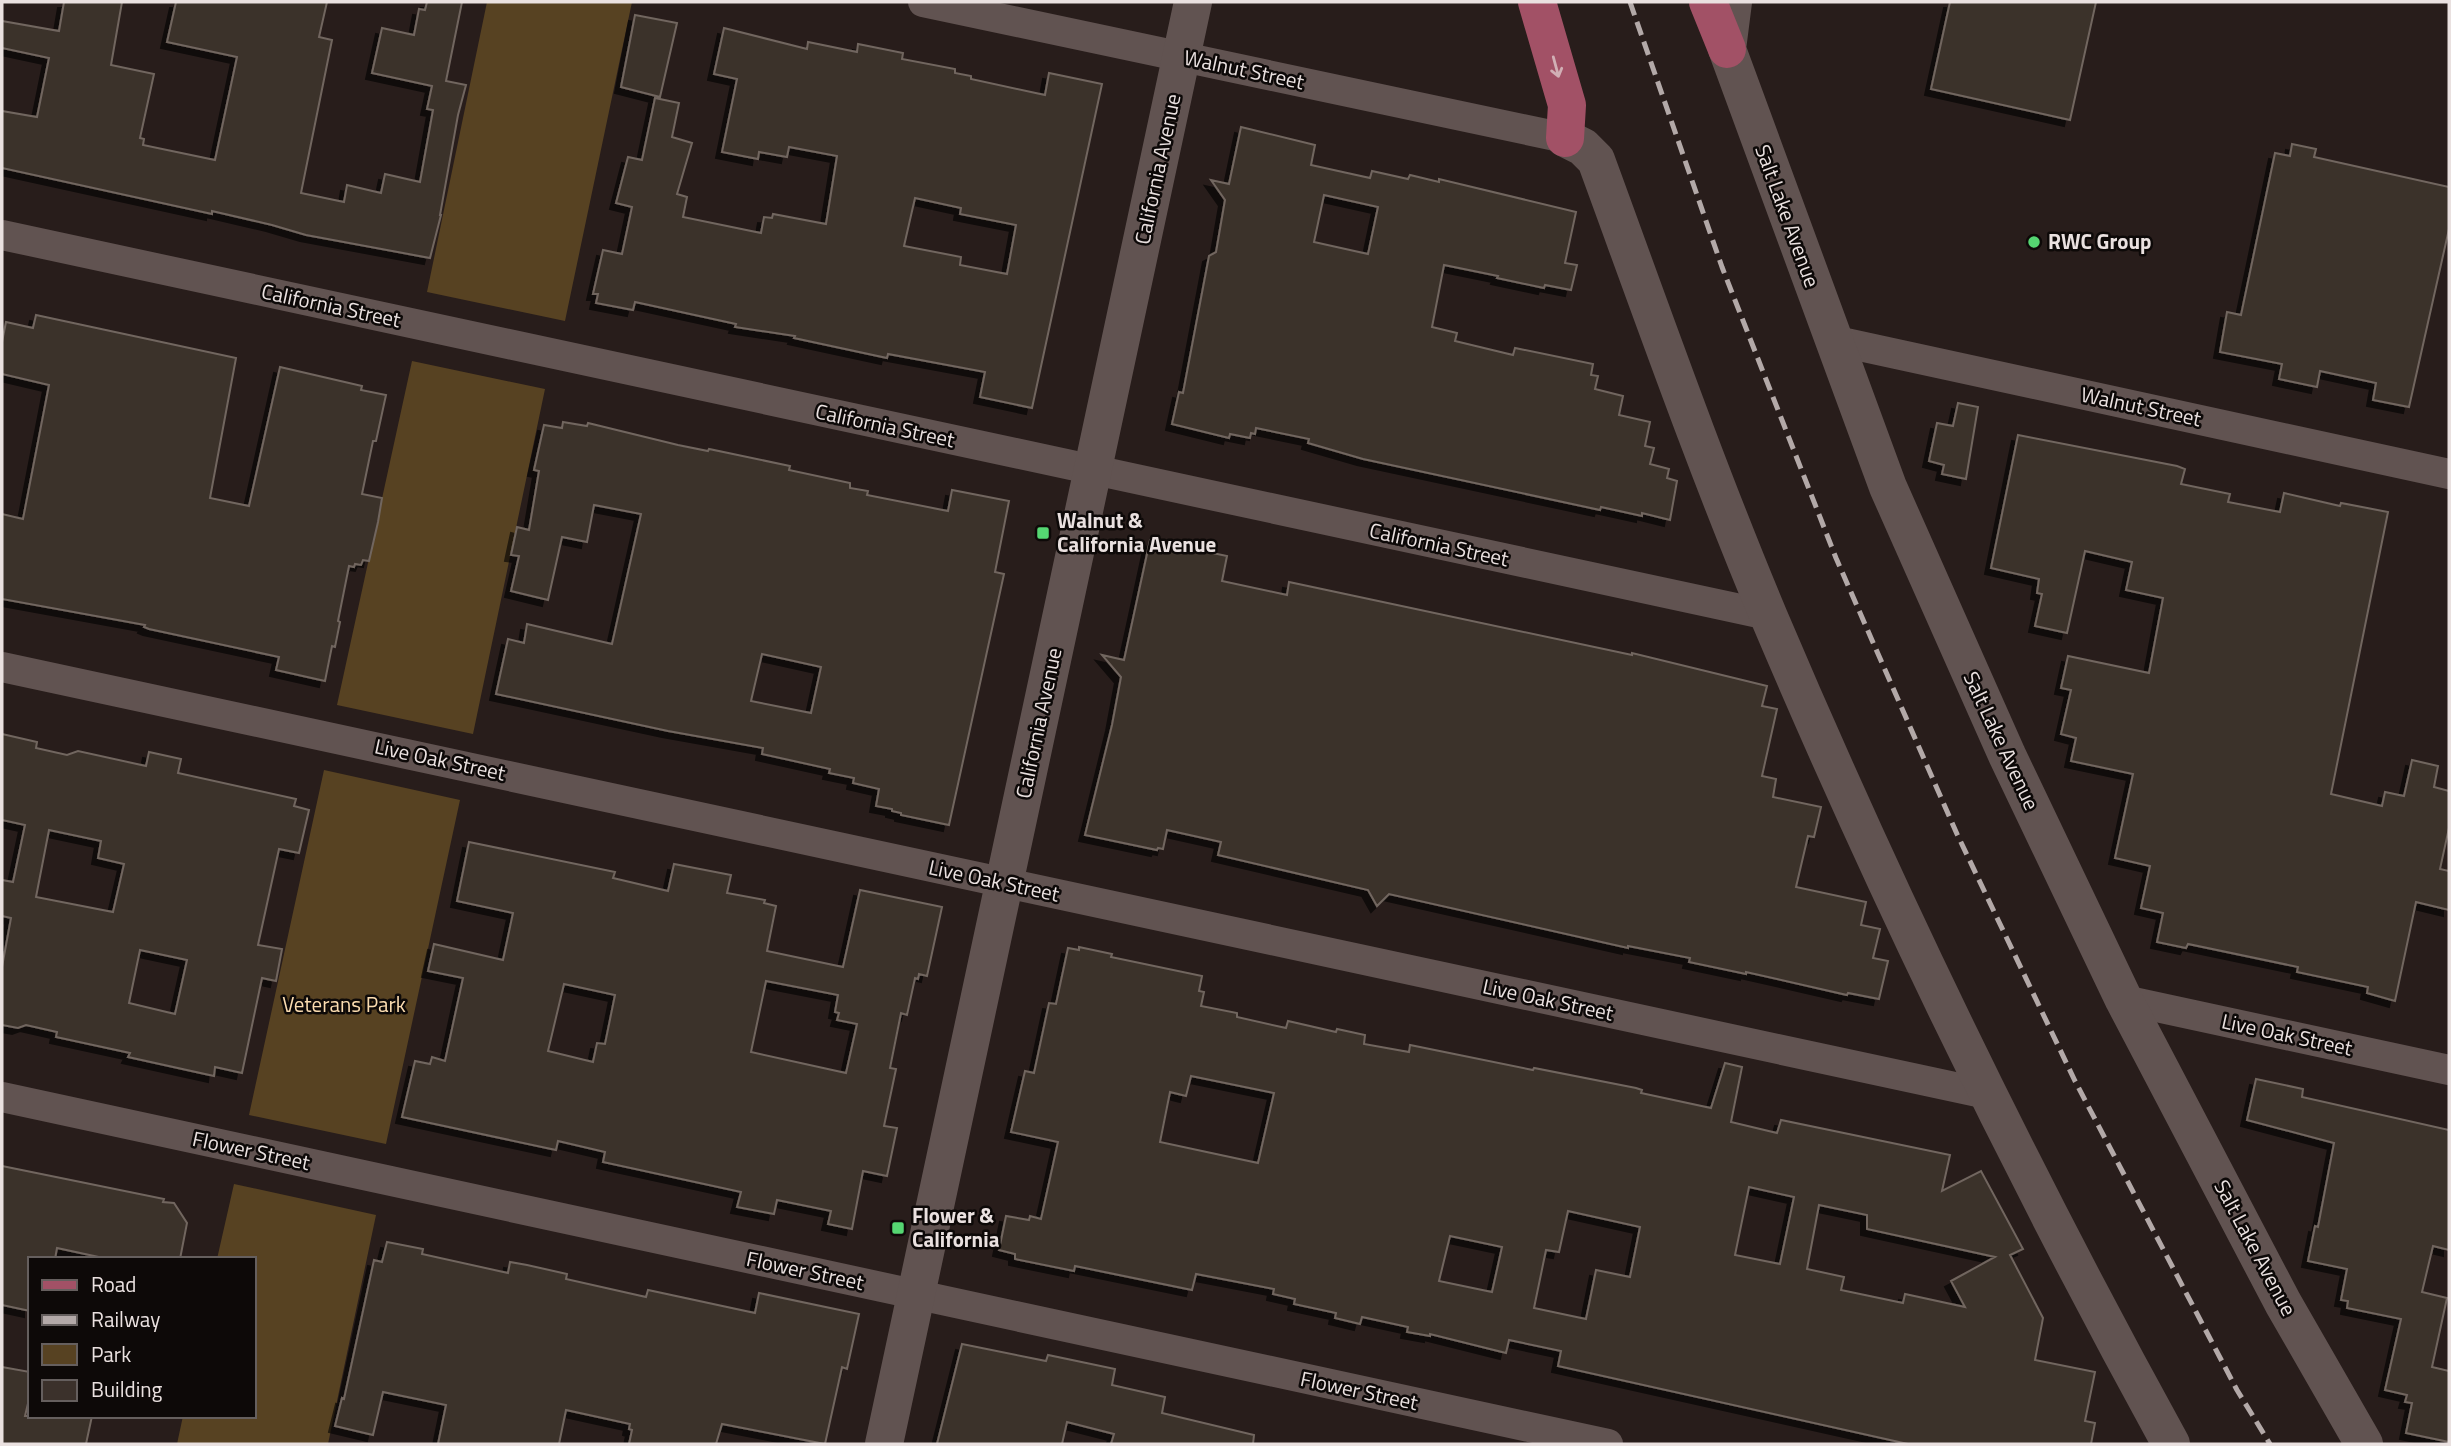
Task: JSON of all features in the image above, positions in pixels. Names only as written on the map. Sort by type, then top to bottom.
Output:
[{"type":"main road","points":[[1537,2],[1567,105],[1565,138]]},
{"type":"main road","points":[[1708,2],[1727,49]]},
{"type":"street","name":"Walnut Street","points":[[923,2],[1565,138]]},
{"type":"street","name":"California Avenue","points":[[884,1444],[1193,2]]},
{"type":"street","name":"Salt Lake Avenue","points":[[1733,2],[1727,49],[1888,487],[2007,755],[2124,1000],[2283,1303],[2364,1444]]},
{"type":"street","points":[[1565,138],[1583,147],[1595,160],[1680,389],[1769,615],[1929,975],[2068,1254],[2171,1444]]},
{"type":"street","name":"California Street","points":[[2,235],[1769,615]]},
{"type":"street","name":"Walnut Street","points":[[1832,340],[2449,474]]},
{"type":"street","name":"Live Oak Street","points":[[2,667],[1987,1094]]},
{"type":"street","name":"Live Oak Street","points":[[2124,1000],[2449,1070]]},
{"type":"street","name":"Flower Street","points":[[2,1097],[1608,1444]]},
{"type":"green space","points":[[487,2],[632,2],[565,321],[427,292]]},
{"type":"green space","points":[[412,361],[545,389],[473,734],[337,705]]},
{"type":"green space","name":"Veterans Park","points":[[324,770],[460,800],[386,1144],[249,1115]]},
{"type":"green space","points":[[234,1184],[376,1215],[328,1444],[177,1444],[183,1418],[256,1418],[256,1257],[217,1257]]},
{"type":"building","points":[[64,2],[122,2],[111,65],[154,74],[140,138],[144,139],[143,145],[215,160],[237,57],[167,42],[176,2],[327,2],[319,37],[332,40],[301,193],[344,202],[347,185],[381,193],[385,174],[420,182],[433,110],[427,109],[432,86],[372,73],[382,28],[414,35],[419,9],[425,10],[427,2],[462,2],[446,81],[466,85],[430,258],[306,235],[212,211],[212,214],[2,168],[2,111],[37,117],[49,58],[2,48],[2,21],[59,31]]},
{"type":"building","points":[[1950,2],[2096,2],[2070,120],[1931,89]]},
{"type":"building","points":[[635,15],[677,23],[660,97],[621,87]]},
{"type":"building","points":[[724,28],[807,49],[808,42],[857,52],[858,44],[903,53],[902,59],[955,69],[955,73],[971,76],[971,79],[1045,95],[1049,73],[1102,84],[1032,408],[980,397],[985,372],[888,354],[887,358],[794,338],[795,336],[735,327],[736,324],[635,302],[633,310],[596,303],[598,294],[593,294],[603,250],[622,254],[632,207],[616,203],[628,157],[642,160],[655,98],[679,103],[672,137],[692,143],[677,194],[687,197],[683,217],[761,233],[764,217],[772,218],[773,214],[826,224],[837,156],[789,147],[787,157],[759,152],[758,159],[722,152],[737,79],[714,74]],"holes":[[[915,198],[961,208],[960,214],[1016,225],[1007,274],[960,265],[961,257],[904,246]]]},
{"type":"building","points":[[1241,127],[1315,145],[1311,165],[1370,178],[1372,171],[1408,179],[1410,175],[1439,182],[1439,179],[1576,212],[1565,263],[1577,265],[1571,290],[1545,285],[1544,288],[1444,265],[1432,327],[1457,333],[1455,341],[1513,355],[1515,348],[1593,364],[1591,375],[1598,376],[1595,389],[1623,396],[1619,415],[1650,422],[1645,446],[1654,448],[1650,464],[1669,469],[1667,478],[1677,481],[1670,520],[1601,507],[1600,510],[1363,459],[1308,443],[1309,439],[1256,428],[1255,434],[1251,433],[1250,438],[1230,434],[1229,438],[1172,424],[1179,392],[1183,393],[1209,256],[1216,252],[1225,200],[1211,180],[1229,184]],"holes":[[[1324,195],[1378,207],[1368,254],[1314,242]]]},
{"type":"building","points":[[2292,144],[2316,149],[2314,157],[2449,187],[2449,229],[2409,407],[2373,400],[2376,383],[2320,371],[2317,387],[2279,379],[2282,364],[2220,352],[2227,312],[2241,315],[2275,153],[2290,156]]},
{"type":"building","points":[[36,315],[236,358],[210,498],[249,506],[280,367],[362,386],[361,390],[386,395],[362,494],[382,498],[378,522],[369,561],[363,560],[361,565],[349,566],[335,647],[332,646],[325,681],[276,670],[279,657],[149,629],[144,627],[145,625],[2,599],[2,514],[23,519],[49,385],[2,374],[2,342],[6,322],[33,328]]},
{"type":"building","points":[[1958,403],[1978,407],[1966,479],[1942,474],[1944,465],[1929,461],[1937,423],[1953,426]]},
{"type":"building","points":[[563,422],[587,426],[588,423],[678,445],[790,466],[789,470],[850,483],[850,488],[868,491],[867,495],[948,511],[952,490],[1009,501],[995,572],[1004,574],[949,825],[901,815],[892,809],[876,806],[879,789],[853,783],[854,778],[829,773],[830,769],[762,754],[763,748],[668,731],[496,694],[508,639],[524,643],[527,624],[612,644],[641,514],[594,505],[587,542],[562,537],[548,600],[511,591],[519,556],[511,555],[517,527],[529,530],[539,471],[534,470],[544,425],[562,428]],"holes":[[[762,654],[821,667],[811,713],[751,701]]]},
{"type":"building","points":[[2018,435],[2177,466],[2185,469],[2181,484],[2230,494],[2228,502],[2280,512],[2284,493],[2340,506],[2341,503],[2388,512],[2331,794],[2382,806],[2385,792],[2404,796],[2412,760],[2438,766],[2434,787],[2449,791],[2449,828],[2440,869],[2449,871],[2449,910],[2416,902],[2395,1001],[2367,993],[2368,987],[2297,972],[2298,967],[2188,944],[2186,948],[2157,942],[2163,913],[2141,908],[2150,866],[2115,858],[2133,774],[2071,761],[2076,738],[2061,734],[2071,690],[2061,688],[2068,656],[2149,673],[2163,598],[2126,590],[2132,562],[2085,551],[2067,633],[2035,626],[2042,594],[2037,593],[2039,579],[1991,568]]},
{"type":"building","points":[[1150,540],[1227,556],[1222,581],[1287,595],[1289,582],[1632,653],[1767,686],[1762,706],[1777,709],[1762,776],[1776,779],[1773,797],[1821,807],[1814,837],[1808,836],[1796,887],[1866,902],[1861,925],[1880,929],[1873,958],[1888,961],[1879,999],[1848,993],[1847,995],[1689,962],[1690,958],[1628,948],[1389,894],[1377,906],[1368,890],[1218,855],[1221,842],[1167,830],[1163,849],[1157,850],[1085,835],[1121,677],[1102,655],[1124,660]]},
{"type":"building","points":[[2,734],[37,742],[36,748],[67,755],[78,751],[146,766],[149,752],[181,759],[178,773],[296,799],[294,806],[309,810],[299,853],[279,849],[258,945],[282,949],[276,981],[262,978],[242,1073],[215,1067],[214,1076],[128,1057],[130,1053],[56,1037],[57,1032],[26,1025],[18,1028],[2,1025],[2,967],[11,918],[2,916],[2,880],[13,882],[25,825],[2,820]],"holes":[[[49,830],[101,841],[98,858],[124,864],[113,912],[36,897]],[[140,950],[187,960],[175,1014],[129,1003]]]},
{"type":"building","points":[[469,842],[615,872],[613,878],[668,891],[674,864],[731,875],[727,893],[765,900],[764,903],[776,906],[767,951],[843,967],[860,890],[942,907],[927,976],[919,974],[918,979],[915,978],[907,1015],[901,1013],[890,1068],[896,1069],[884,1126],[897,1128],[887,1176],[863,1171],[852,1229],[828,1224],[831,1211],[777,1200],[774,1214],[737,1207],[741,1192],[603,1162],[605,1152],[558,1141],[556,1150],[402,1117],[415,1061],[430,1064],[432,1057],[445,1061],[463,978],[428,971],[434,944],[503,960],[513,913],[457,901]],"holes":[[[766,981],[838,995],[835,1012],[839,1013],[837,1020],[857,1024],[846,1073],[751,1052]],[[564,984],[615,995],[605,1044],[597,1043],[593,1062],[548,1051]]]},
{"type":"building","points":[[1079,947],[1112,954],[1111,957],[1202,976],[1199,991],[1204,992],[1201,1006],[1237,1013],[1237,1017],[1286,1028],[1288,1021],[1336,1032],[1337,1029],[1365,1035],[1364,1044],[1409,1052],[1410,1045],[1636,1088],[1642,1090],[1641,1093],[1711,1108],[1725,1063],[1742,1067],[1731,1122],[1777,1133],[1781,1120],[1950,1155],[1942,1191],[1981,1171],[2023,1249],[2010,1255],[2043,1318],[2035,1360],[2095,1372],[2085,1421],[2095,1423],[2091,1444],[1908,1444],[1558,1366],[1561,1351],[1509,1340],[1506,1353],[1430,1334],[1407,1332],[1408,1327],[1362,1317],[1360,1324],[1335,1318],[1336,1313],[1294,1304],[1295,1299],[1273,1294],[1274,1289],[1196,1274],[1192,1290],[1075,1266],[1074,1271],[1015,1259],[1015,1254],[999,1250],[1006,1216],[1041,1219],[1058,1142],[1011,1132],[1025,1071],[1034,1073],[1049,1003],[1056,1004],[1068,948],[1079,950]],"holes":[[[1191,1076],[1274,1093],[1258,1163],[1160,1142],[1170,1092],[1186,1096]],[[1749,1187],[1794,1197],[1780,1264],[1735,1255]],[[1819,1205],[1867,1215],[1867,1229],[1995,1257],[1951,1281],[1965,1307],[1905,1294],[1903,1303],[1841,1290],[1844,1277],[1807,1269]],[[1568,1211],[1640,1227],[1630,1277],[1596,1270],[1586,1319],[1534,1308],[1546,1250],[1559,1252]],[[1450,1236],[1502,1247],[1492,1292],[1439,1281]]]},
{"type":"building","points":[[2256,1079],[2303,1089],[2302,1097],[2449,1130],[2449,1250],[2433,1246],[2422,1292],[2447,1298],[2432,1367],[2449,1371],[2449,1442],[2406,1433],[2412,1403],[2405,1402],[2407,1395],[2385,1390],[2401,1319],[2347,1308],[2348,1301],[2341,1300],[2347,1269],[2308,1261],[2315,1226],[2318,1227],[2334,1143],[2247,1120]]},
{"type":"building","points":[[2,1166],[164,1199],[163,1202],[174,1203],[187,1223],[180,1257],[99,1257],[57,1248],[55,1257],[28,1257],[28,1311],[2,1305]]},
{"type":"building","points":[[387,1242],[423,1249],[422,1254],[508,1273],[510,1262],[527,1265],[567,1274],[566,1279],[646,1297],[648,1290],[755,1313],[759,1293],[859,1314],[847,1369],[842,1367],[825,1444],[722,1424],[716,1444],[629,1444],[632,1430],[629,1429],[630,1424],[566,1410],[559,1444],[438,1444],[446,1405],[383,1392],[373,1435],[335,1426],[342,1398],[344,1399],[374,1260],[382,1262]]},
{"type":"building","points":[[962,1344],[1046,1361],[1048,1355],[1115,1369],[1112,1385],[1165,1397],[1162,1413],[1254,1435],[1253,1444],[1111,1444],[1114,1434],[1067,1422],[1062,1444],[937,1444]]},
{"type":"building","points":[[2,1367],[28,1372],[28,1403],[25,1416],[28,1418],[92,1418],[86,1444],[2,1444]]},
{"type":"railway","points":[[1630,2],[1722,267],[1836,558],[1957,834],[2075,1081],[2237,1390],[2270,1444]]},
{"type":"place","name":"RWC Group","points":[[2034,242]]},
{"type":"place","name":"Walnut & California Avenue","points":[[1043,533]]},
{"type":"place","name":"Flower & California","points":[[898,1228]]}]
